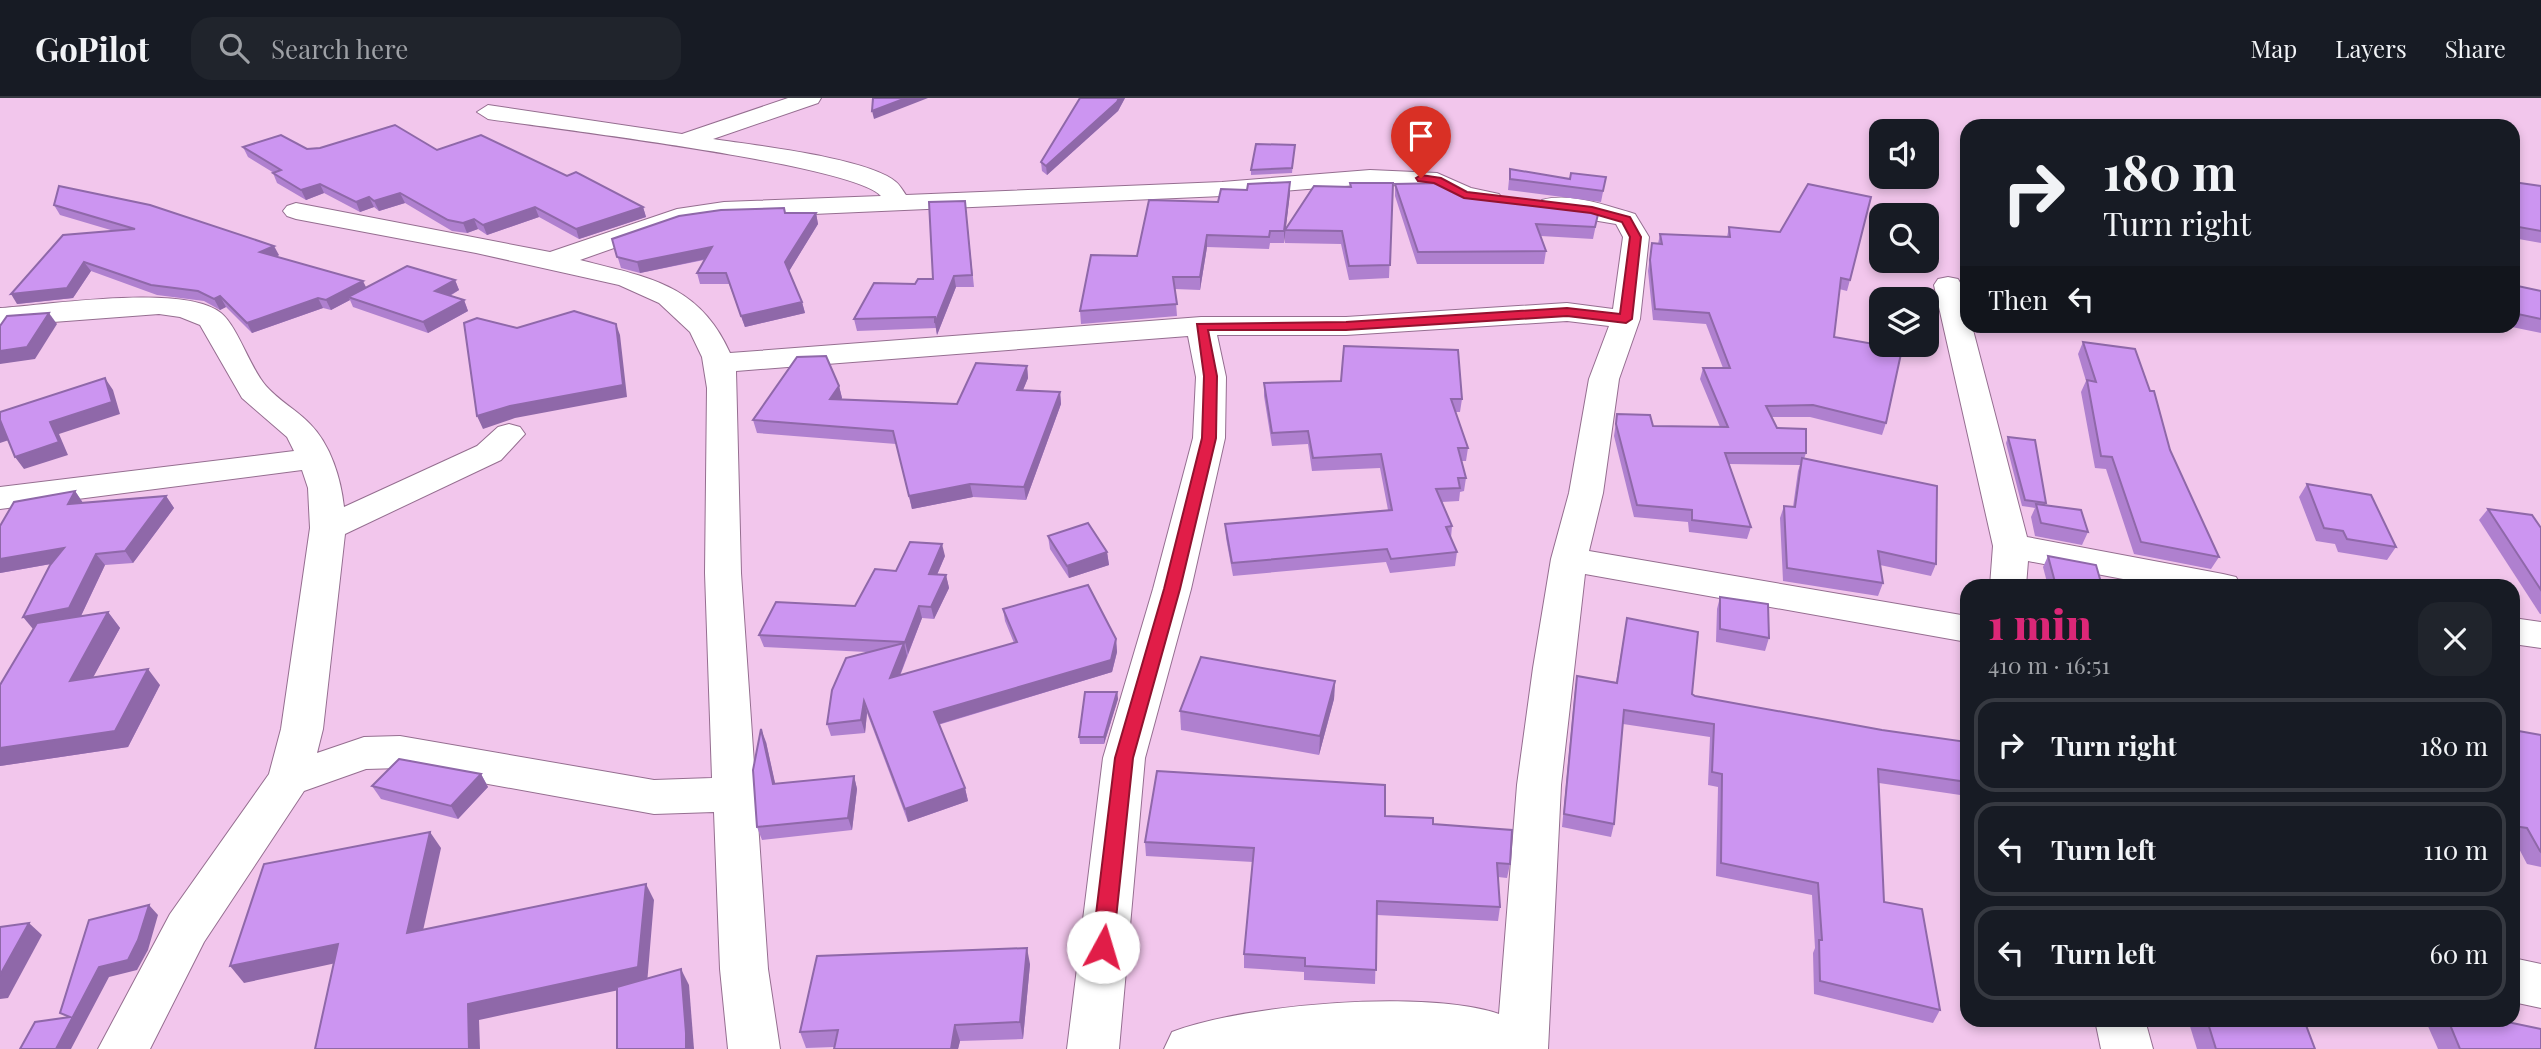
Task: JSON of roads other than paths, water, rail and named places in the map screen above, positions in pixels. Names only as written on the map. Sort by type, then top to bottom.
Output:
[{"type":"street","points":[[681,142],[810,98]]},
{"type":"street","points":[[488,112],[805,160],[869,177],[887,187],[898,202]]},
{"type":"street","points":[[551,261],[677,217],[724,210],[1222,189],[1370,177],[1437,180],[1464,195],[1592,210],[1626,219],[1636,237],[1626,319],[1604,379],[1586,493],[1569,559],[1539,785],[1522,1047],[1479,1030],[1386,1024],[1295,1030],[1190,1049]]},
{"type":"street","points":[[296,211],[551,261],[654,288],[692,317],[707,334],[721,363],[725,451],[723,573],[737,794],[744,969],[754,1049]]},
{"type":"street","points":[[1948,285],[2011,546],[2009,579]]},
{"type":"street","points":[[0,317],[159,305],[186,309],[211,320],[253,391],[300,432],[315,458],[325,488],[328,528],[302,729],[289,779],[187,928],[124,1049]]},
{"type":"street","points":[[721,363],[1201,326],[1346,326],[1567,312],[1626,319]]},
{"type":"street","points":[[1093,1049],[1124,758],[1172,589],[1209,438],[1211,376],[1201,326]]},
{"type":"street","points":[[328,528],[489,453],[509,435]]},
{"type":"street","points":[[0,498],[315,458]]},
{"type":"street","points":[[2011,546],[2186,579]]},
{"type":"street","points":[[1569,559],[1960,628]]},
{"type":"street","points":[[2520,632],[2541,635]]},
{"type":"street","points":[[289,779],[364,753],[400,752],[654,797],[737,794]]},
{"type":"street","points":[[2520,982],[2541,986]]},
{"type":"street","points":[[2122,1027],[2127,1049]]}]
